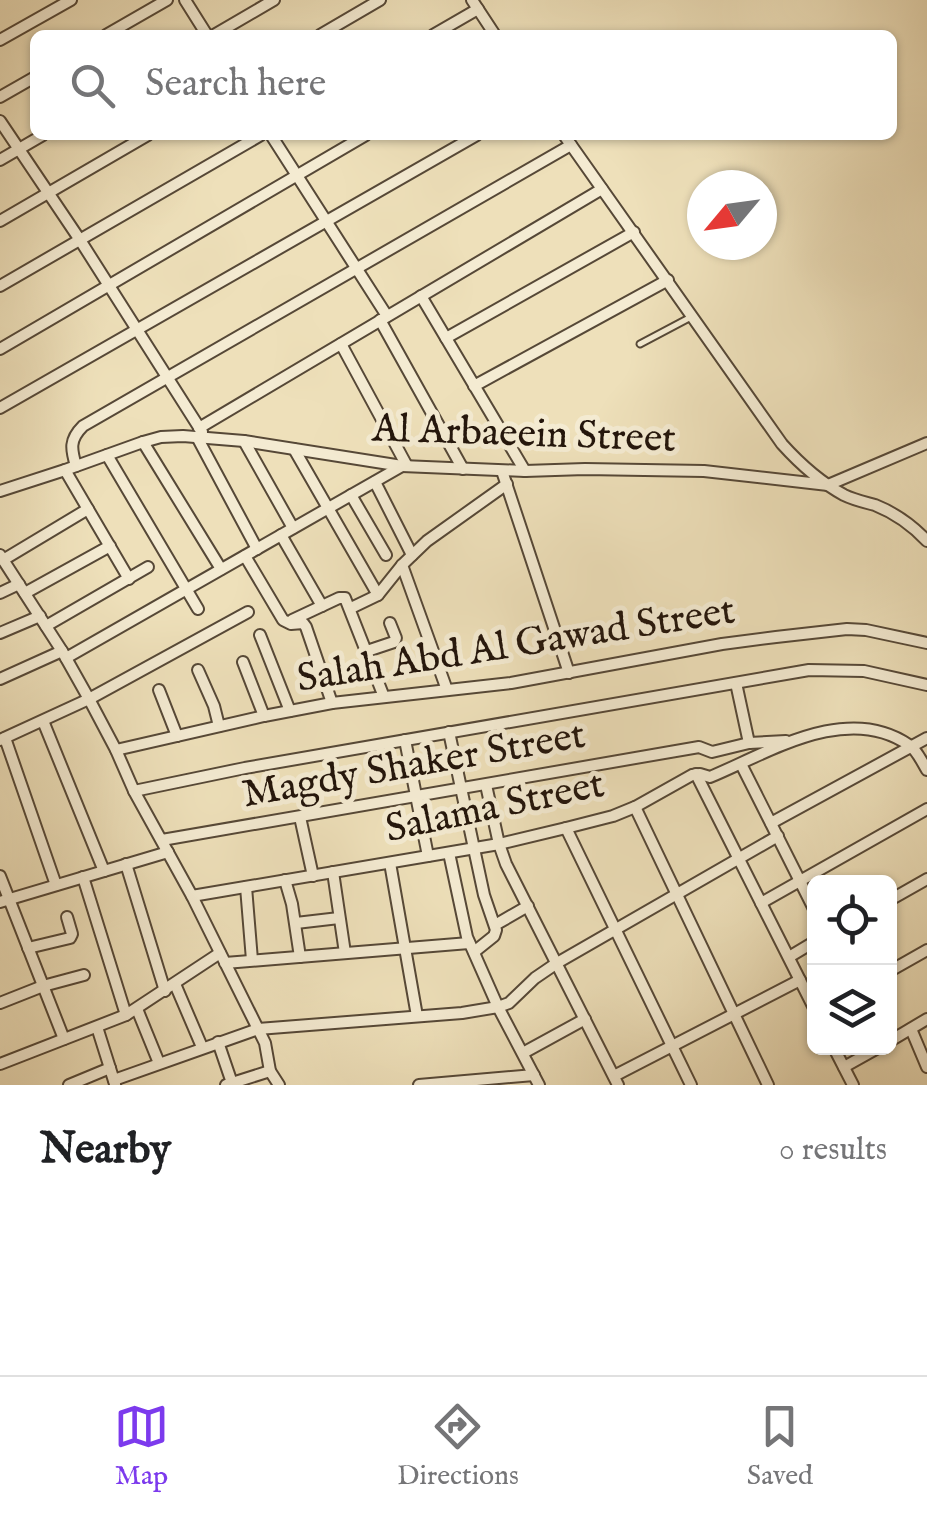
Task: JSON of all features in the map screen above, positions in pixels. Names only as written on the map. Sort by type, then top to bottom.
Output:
[{"type":"street","points":[[0,40],[71,0]]},
{"type":"street","points":[[115,30],[166,0]]},
{"type":"street","points":[[185,0],[206,30]]},
{"type":"street","points":[[219,30],[274,0]]},
{"type":"street","points":[[329,30],[380,0]]},
{"type":"street","points":[[441,30],[475,5],[492,30]]},
{"type":"street","points":[[0,97],[30,80]]},
{"type":"street","points":[[0,121],[167,379],[200,434],[257,549]]},
{"type":"street","points":[[0,160],[34,140]]},
{"type":"street","points":[[0,221],[139,140]]},
{"type":"street","points":[[0,286],[252,140]]},
{"type":"street","points":[[274,140],[357,269],[463,469]]},
{"type":"street","points":[[0,349],[357,140]]},
{"type":"street","points":[[0,408],[468,140]]},
{"type":"street","points":[[129,578],[88,509],[71,468],[72,441],[83,426],[357,269],[567,140],[782,444],[802,466],[828,485],[899,516],[927,541]]},
{"type":"street","points":[[200,434],[341,344],[602,189]]},
{"type":"street","points":[[446,338],[634,232]]},
{"type":"street","points":[[474,386],[668,280]]},
{"type":"street","points":[[421,296],[525,471]]},
{"type":"street","points":[[0,678],[64,654],[405,466],[341,344]]},
{"type":"street","name":"Al Arbaeein Street","points":[[0,490],[143,442],[200,434],[405,466],[525,471],[684,470],[828,485],[927,443]]},
{"type":"street","points":[[244,441],[293,528]]},
{"type":"street","points":[[143,442],[221,570]]},
{"type":"street","points":[[294,449],[378,595]]},
{"type":"street","points":[[107,454],[198,610]]},
{"type":"street","points":[[502,470],[569,672]]},
{"type":"street","points":[[375,482],[412,555]]},
{"type":"street","points":[[350,608],[378,595],[428,541],[507,484]]},
{"type":"street","points":[[351,495],[386,555]]},
{"type":"street","points":[[88,509],[2,558],[90,699],[258,1029],[268,1051],[270,1070],[279,1085]]},
{"type":"street","points":[[282,535],[322,606]]},
{"type":"street","points":[[0,593],[22,589],[110,546]]},
{"type":"street","points":[[245,556],[286,623]]},
{"type":"street","points":[[402,565],[447,690]]},
{"type":"street","points":[[0,633],[43,621],[148,568]]},
{"type":"street","points":[[286,623],[343,597],[384,697]]},
{"type":"street","points":[[56,885],[2,739],[90,699],[248,612]]},
{"type":"street","points":[[286,623],[303,623],[306,627],[332,703]]},
{"type":"street","points":[[367,651],[394,642],[390,623]]},
{"type":"street","name":"Salah Abd Al Gawad Street","points":[[116,750],[332,703],[510,683],[722,644],[846,630],[882,632],[927,644]]},
{"type":"street","points":[[260,635],[290,711]]},
{"type":"street","points":[[243,662],[264,716]]},
{"type":"street","points":[[198,670],[219,726]]},
{"type":"street","points":[[134,791],[245,768],[809,670],[864,671],[927,685]]},
{"type":"street","points":[[736,682],[749,743]]},
{"type":"street","points":[[159,690],[177,736]]},
{"type":"street","points":[[43,721],[104,871]]},
{"type":"street","name":"Salama Street","points":[[192,896],[499,844],[566,828],[635,808],[696,774],[710,777],[829,730],[890,735],[912,746]]},
{"type":"street","points":[[0,1064],[126,1015],[222,958],[252,960],[472,947],[494,936],[495,925],[486,902],[449,732]]},
{"type":"street","points":[[772,823],[927,738]]},
{"type":"street","points":[[406,740],[428,856]]},
{"type":"street","name":"Magdy Shaker Street","points":[[162,840],[699,748],[712,752],[749,743],[794,741]]},
{"type":"street","points":[[912,746],[927,770]]},
{"type":"street","points":[[742,764],[807,894]]},
{"type":"street","points":[[696,774],[807,992]]},
{"type":"street","points":[[486,785],[499,844],[616,1081],[672,1046],[800,980]]},
{"type":"street","points":[[635,808],[768,1085]]},
{"type":"street","points":[[761,903],[927,809]]},
{"type":"street","points":[[300,817],[312,876]]},
{"type":"street","points":[[566,828],[691,1085]]},
{"type":"street","points":[[70,1085],[113,1078],[258,1029],[498,1007],[518,996],[557,963],[778,836]]},
{"type":"street","points":[[4,901],[168,852]]},
{"type":"street","points":[[420,1085],[537,1080],[472,947],[449,852]]},
{"type":"street","points":[[390,862],[417,1016]]},
{"type":"street","points":[[126,864],[170,987],[202,1048]]},
{"type":"street","points":[[333,872],[345,953]]},
{"type":"street","points":[[0,876],[4,901],[28,948],[64,1040]]},
{"type":"street","points":[[84,877],[126,1015]]},
{"type":"street","points":[[897,896],[927,879]]},
{"type":"street","points":[[286,880],[300,957]]},
{"type":"street","points":[[246,887],[252,960]]},
{"type":"street","points":[[495,925],[528,906]]},
{"type":"street","points":[[28,948],[70,938],[67,917]]},
{"type":"street","points":[[296,923],[340,918]]},
{"type":"street","points":[[788,957],[807,946]]},
{"type":"street","points":[[897,967],[927,950]]},
{"type":"street","points":[[0,1003],[84,975]]},
{"type":"street","points":[[138,1009],[159,1063]]},
{"type":"street","points":[[523,1054],[585,1018]]},
{"type":"street","points":[[897,1037],[927,1020]]},
{"type":"street","points":[[97,1027],[113,1078]]},
{"type":"street","points":[[911,1028],[927,1067]]},
{"type":"street","points":[[218,1042],[229,1084],[270,1070]]},
{"type":"street","points":[[838,1055],[853,1085]]},
{"type":"street","points":[[844,1067],[865,1055]]},
{"type":"lane","points":[[640,344],[692,316]]}]
